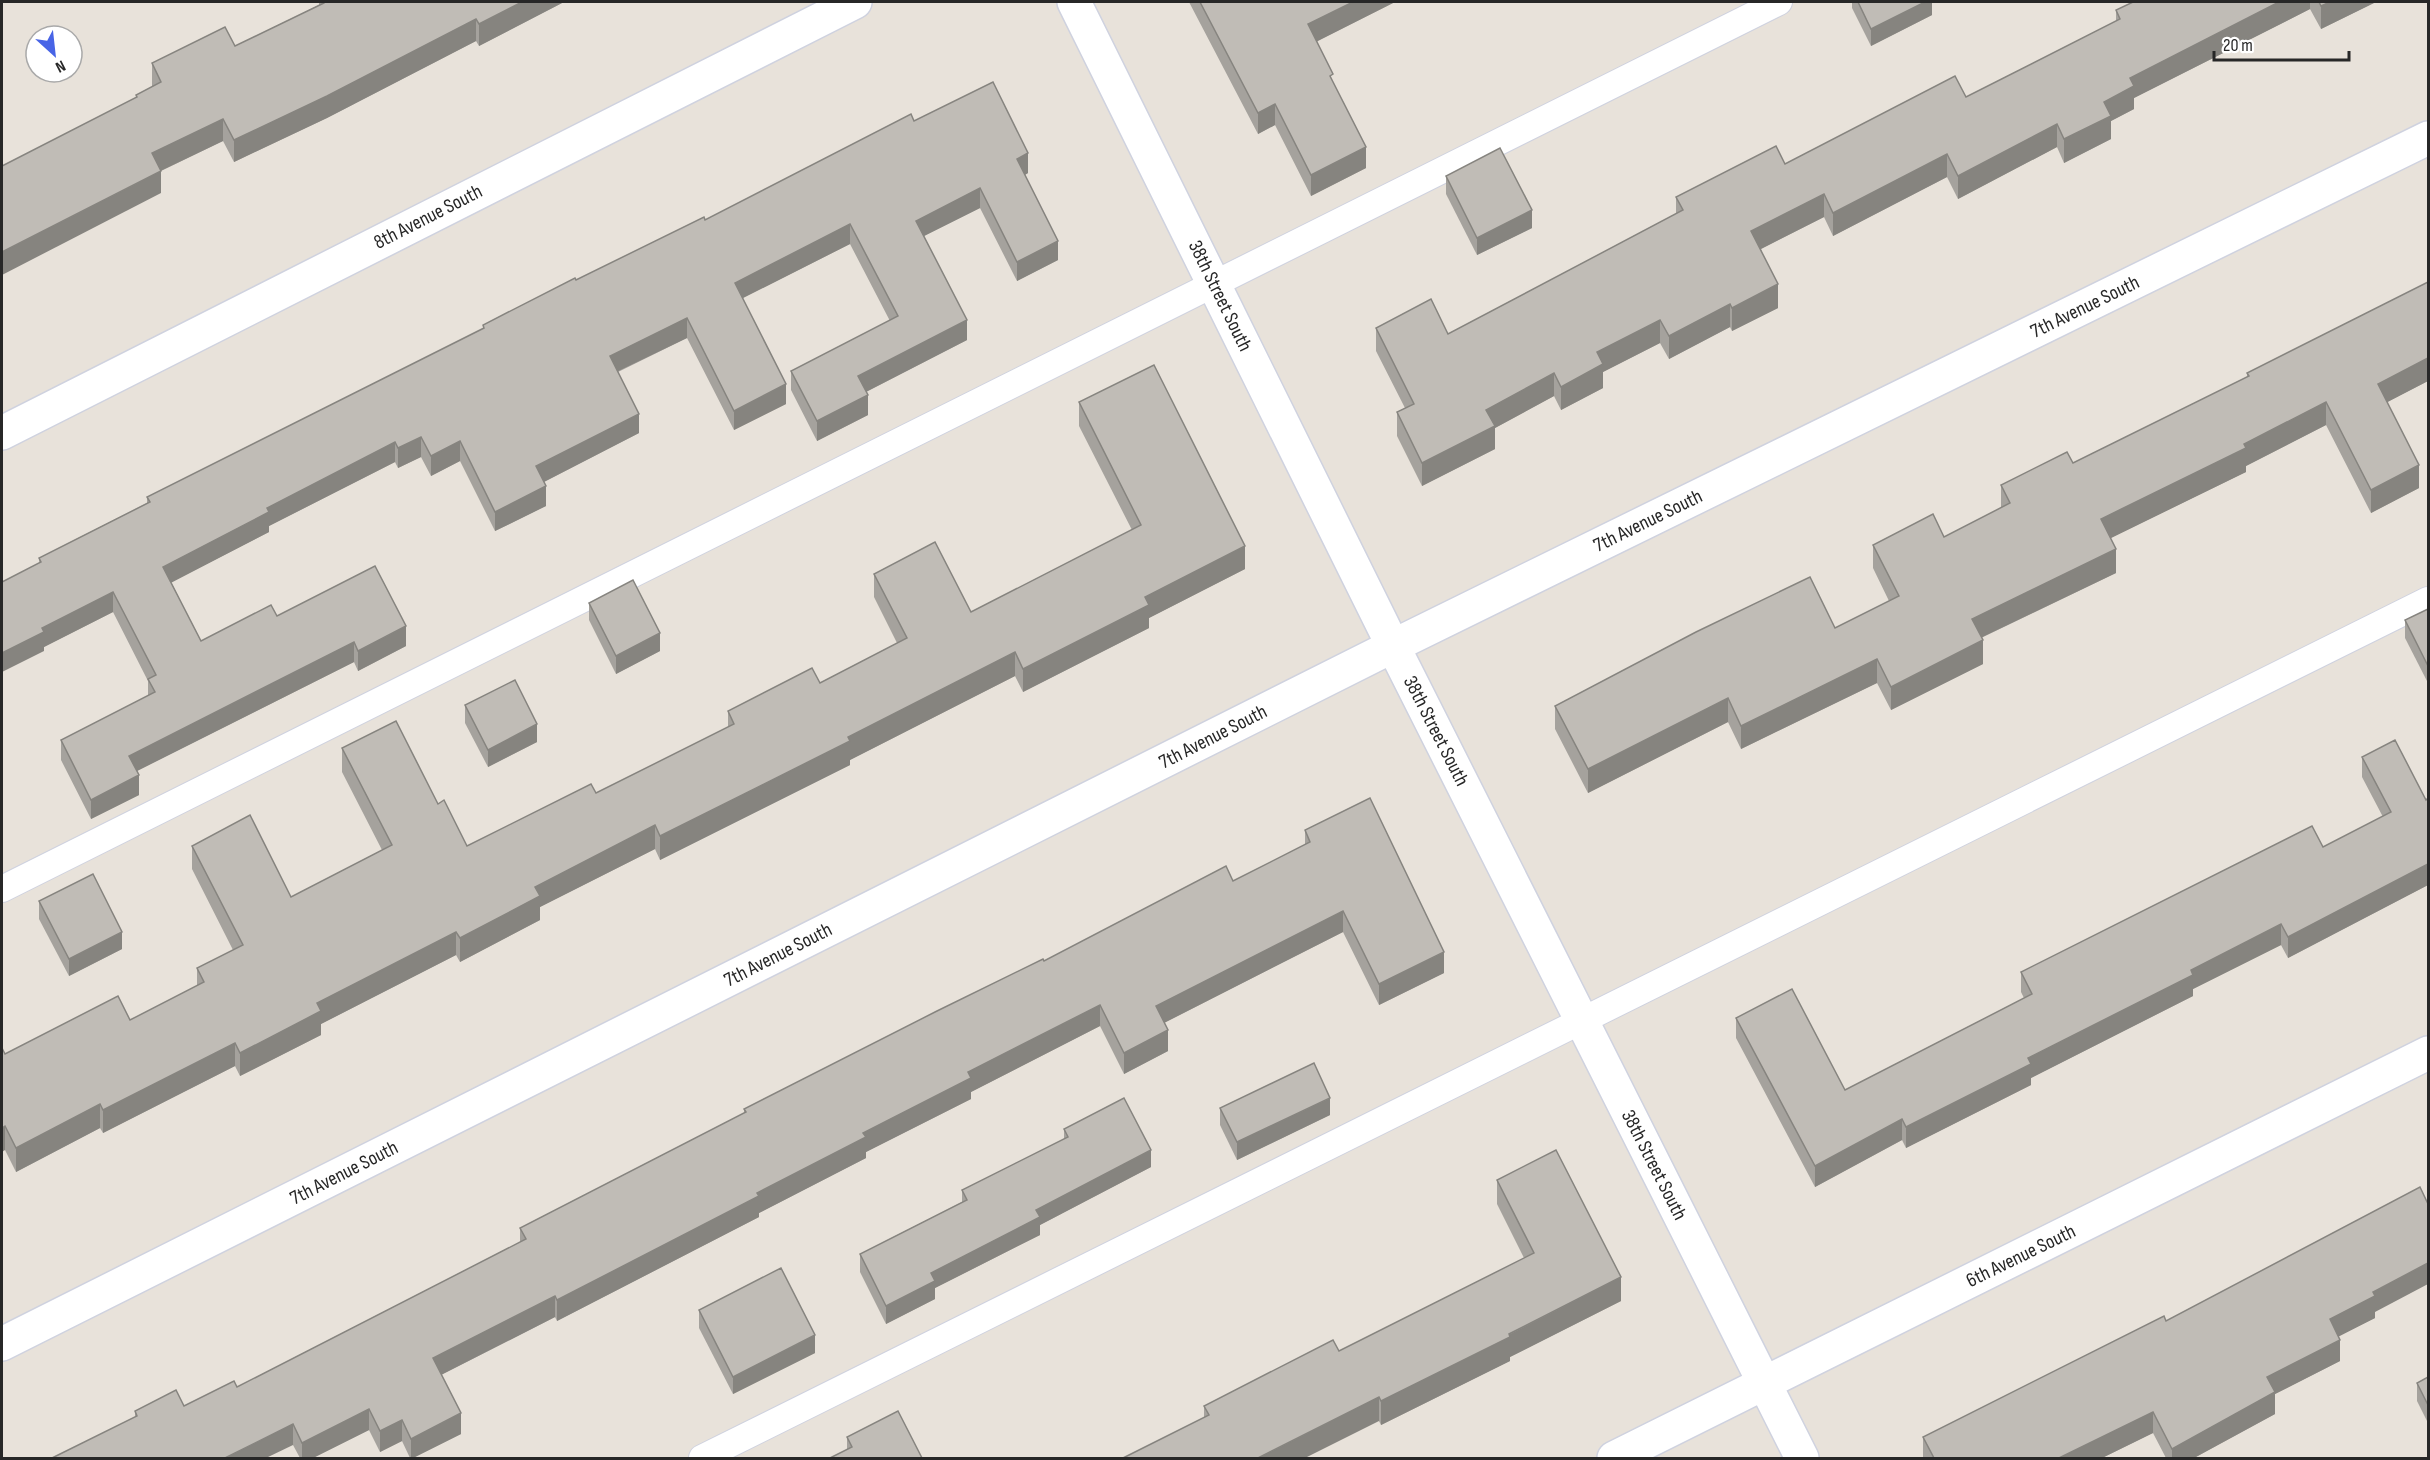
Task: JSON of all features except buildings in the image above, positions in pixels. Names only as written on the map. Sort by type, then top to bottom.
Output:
[{"type":"street","name":"8th Avenue South","points":[[2,433],[855,2]]},
{"type":"street","name":"38th Street South","points":[[1074,2],[1393,646],[1802,1458]]},
{"type":"street","name":"7th Avenue South","points":[[2,1344],[1393,646],[2428,138]]},
{"type":"street","name":"6th Avenue South","points":[[1614,1458],[2428,1053]]},
{"type":"lane","points":[[2,889],[1779,2]]},
{"type":"lane","points":[[702,1458],[2428,600]]}]
